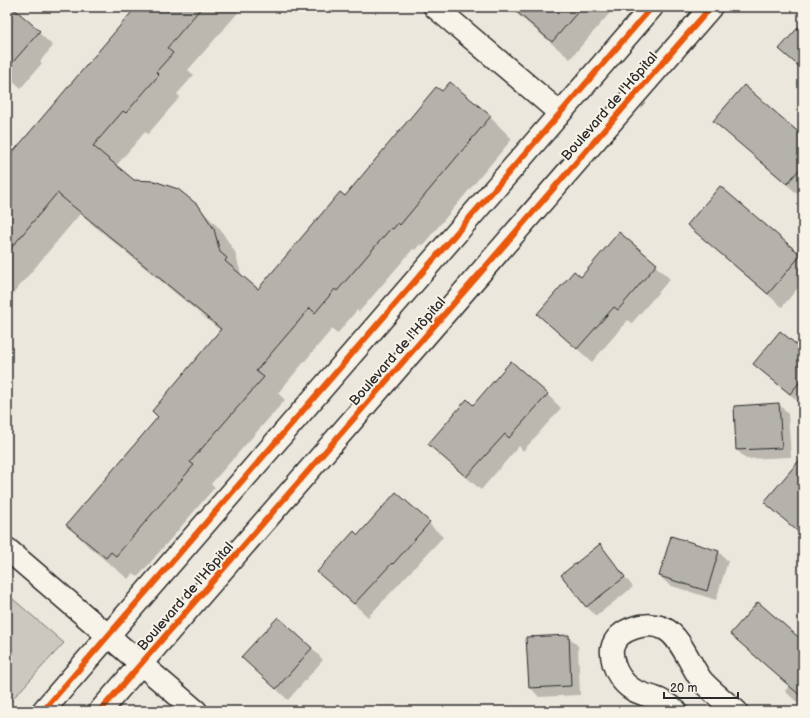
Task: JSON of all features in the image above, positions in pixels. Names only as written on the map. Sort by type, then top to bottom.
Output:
[{"type":"main road","points":[[435,7],[560,113]]},
{"type":"main road","points":[[43,711],[652,7]]},
{"type":"main road","name":"Boulevard de l'Hôpital","points":[[100,711],[711,7]]},
{"type":"main road","points":[[7,549],[196,711]]},
{"type":"main road","points":[[676,711],[657,698],[628,688],[619,676],[612,660],[612,648],[621,636],[637,626],[652,625],[666,629],[679,643],[702,681],[736,711]]},
{"type":"shaded area","points":[[7,594],[64,643],[7,705]]},
{"type":"building","points":[[7,7],[12,7],[40,31],[7,69]]},
{"type":"building","points":[[136,7],[202,7],[167,48],[173,53],[156,72],[159,75],[126,113],[123,111],[93,146],[134,180],[154,181],[178,189],[199,206],[214,229],[220,252],[227,258],[225,261],[258,289],[340,192],[345,196],[436,87],[442,91],[450,82],[491,116],[400,225],[398,223],[393,229],[391,228],[337,291],[335,289],[315,313],[310,308],[256,371],[264,377],[190,462],[194,465],[116,556],[111,552],[106,558],[66,525],[158,417],[152,411],[221,329],[57,193],[7,253],[7,159]]},
{"type":"building","points":[[511,7],[582,7],[552,42]]},
{"type":"building","points":[[803,22],[803,70],[779,49]]},
{"type":"building","points":[[744,85],[803,136],[803,165],[787,184],[713,121]]},
{"type":"building","points":[[720,186],[801,255],[768,294],[687,225]]},
{"type":"building","points":[[619,232],[657,264],[618,310],[614,307],[577,349],[537,314],[574,271],[581,277]]},
{"type":"building","points":[[780,331],[803,350],[803,378],[790,394],[753,364]]},
{"type":"building","points":[[511,361],[548,394],[509,438],[505,434],[466,477],[428,444],[467,399],[473,405]]},
{"type":"building","points":[[779,403],[782,448],[736,450],[734,406]]},
{"type":"building","points":[[803,456],[803,536],[764,502]]},
{"type":"building","points":[[396,492],[430,522],[393,564],[392,563],[354,604],[317,572],[354,531],[358,535]]},
{"type":"building","points":[[671,536],[719,551],[707,591],[659,576]]},
{"type":"building","points":[[600,544],[625,577],[586,607],[561,575]]},
{"type":"building","points":[[758,602],[803,641],[803,698],[730,634]]},
{"type":"building","points":[[278,617],[312,648],[276,689],[241,657]]},
{"type":"building","points":[[569,635],[571,686],[529,688],[526,637]]},
{"type":"cycle path","points":[[43,711],[652,7]]},
{"type":"cycle path","points":[[100,711],[711,7]]}]
